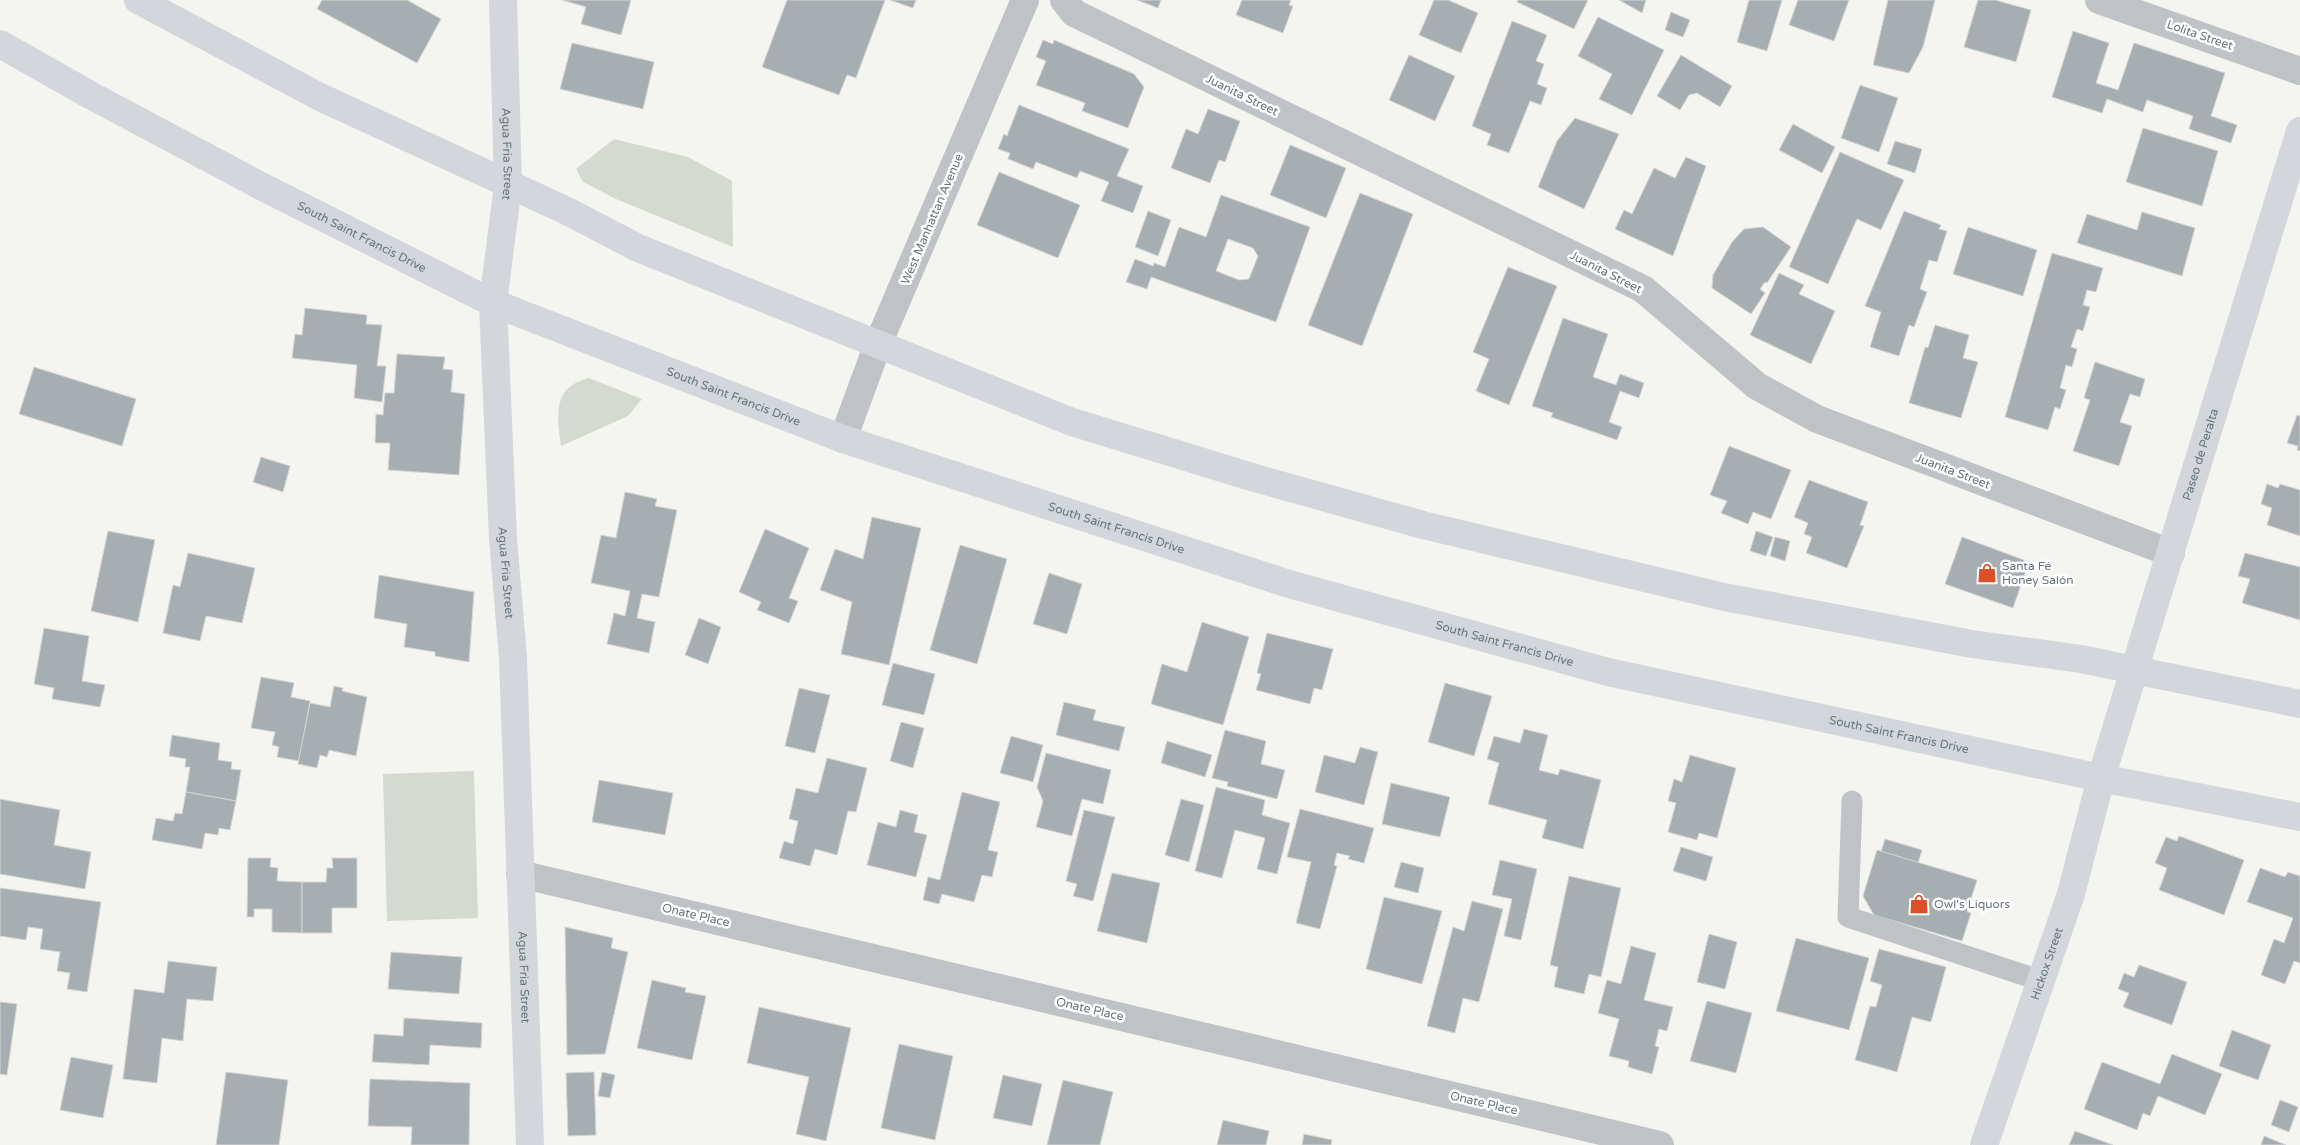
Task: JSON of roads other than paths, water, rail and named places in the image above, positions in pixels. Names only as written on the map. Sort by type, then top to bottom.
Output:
[{"type":"main road","points":[[138,0],[320,97],[567,212],[638,248],[1072,422],[1255,478],[1423,525],[1724,597],[1972,644],[2081,659],[2300,704]]},
{"type":"main road","name":"Agua Fria Street","points":[[503,0],[508,185],[493,303],[503,539],[514,668],[530,1145]]},
{"type":"main road","name":"South Saint Francis Drive","points":[[0,44],[92,96],[259,185],[493,303],[842,439],[1289,584],[1608,672],[2101,778],[2300,817]]},
{"type":"main road","name":"Paseo de Peralta","points":[[2101,778],[2172,553],[2300,131]]},
{"type":"main road","name":"Hickox Street","points":[[1984,1145],[2071,894],[2101,778]]},
{"type":"street","name":"West Manhattan Avenue","points":[[842,439],[878,344],[1025,0]]},
{"type":"street","name":"Juanita Street","points":[[1064,0],[1074,14],[1643,289],[1757,386],[1817,419],[2172,553]]},
{"type":"street","name":"Lolita Street","points":[[2099,0],[2300,71]]},
{"type":"street","name":"Onate Place","points":[[520,874],[1660,1145]]},
{"type":"lane","points":[[1852,801],[1848,916],[2042,981]]},
{"type":"place","name":"Santa Fé Honey Salón","points":[[1987,573]]},
{"type":"place","name":"Owl's Liquors","points":[[1919,904]]}]
